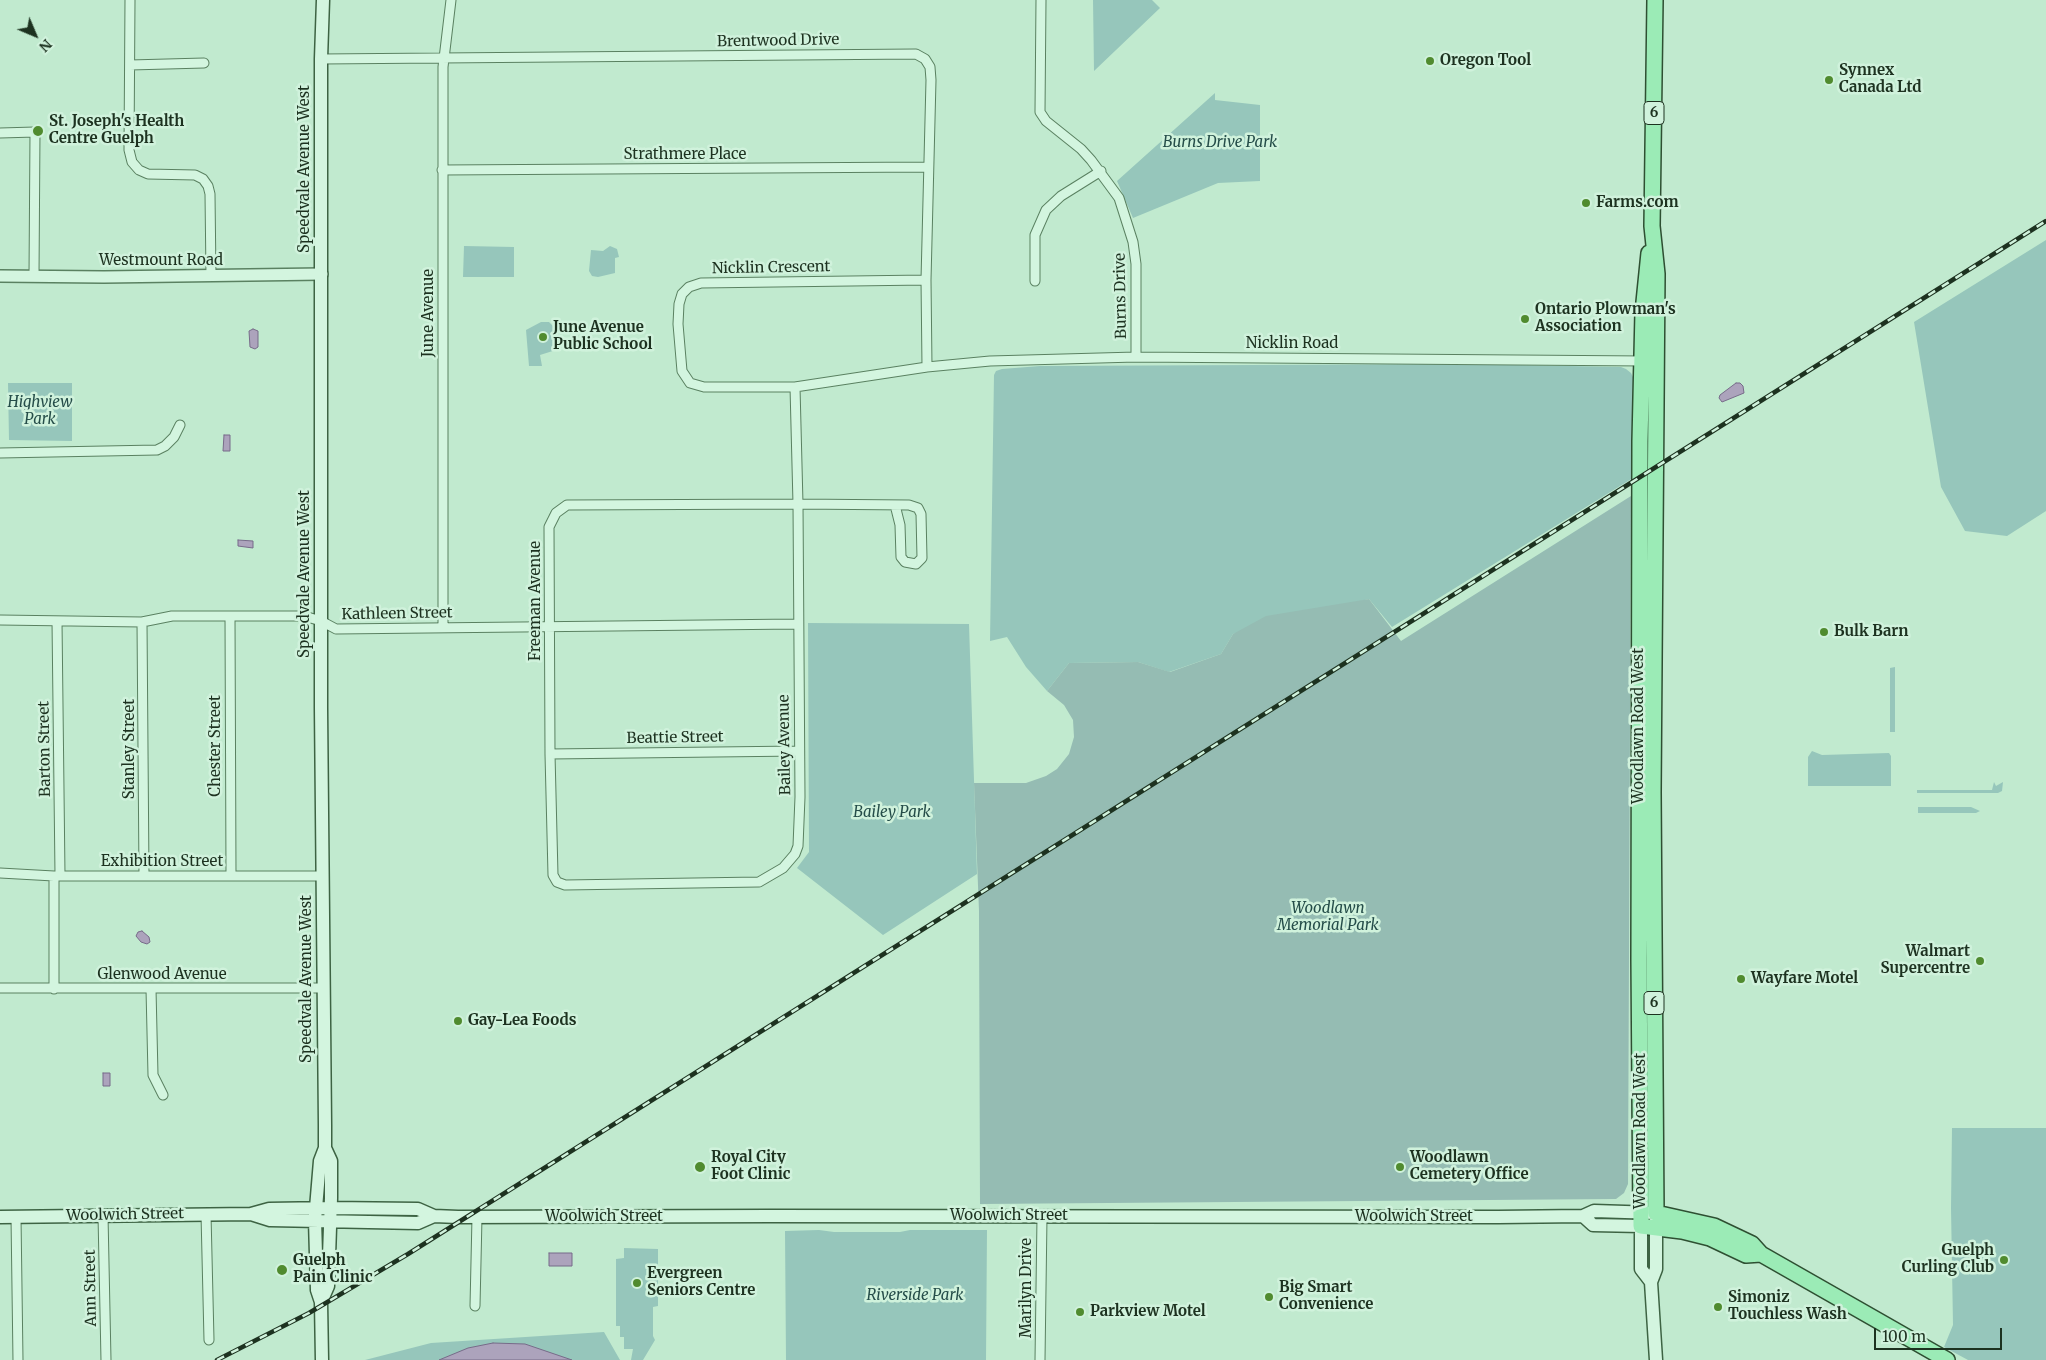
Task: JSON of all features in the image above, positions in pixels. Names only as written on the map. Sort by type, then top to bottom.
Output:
[{"type":"main road","name":"Speedvale Avenue West","points":[[321,1302],[316,1290],[316,1214],[320,1161],[325,1148],[321,59],[323,0]]},
{"type":"main road","name":"Woodlawn Road West","points":[[1641,1219],[1639,802],[1649,361],[1657,274],[1652,226],[1655,0]]},
{"type":"main road","name":"Woodlawn Road West","points":[[1649,361],[1656,1220]]},
{"type":"main road","name":"Speedvale Avenue West","points":[[321,1302],[328,1286],[330,1214],[331,1161],[325,1148]]},
{"type":"main road","name":"Woolwich Street","points":[[0,1217],[251,1214],[270,1220],[316,1214],[418,1209],[434,1216],[477,1217],[1583,1216],[1594,1211],[1641,1219],[1714,1226],[1752,1244],[1761,1254],[1947,1360]]},
{"type":"main road","points":[[1641,1219],[1641,1269],[1651,1282]]},
{"type":"main road","points":[[1656,1220],[1656,1269],[1651,1282],[1656,1360]]},
{"type":"main road","points":[[321,1302],[322,1360]]},
{"type":"street","points":[[130,0],[129,150],[132,162],[139,170],[148,174],[195,175],[203,179],[208,186],[210,194],[211,276]]},
{"type":"street","name":"June Avenue","points":[[443,627],[443,58],[451,0]]},
{"type":"street","name":"Burns Drive","points":[[1041,0],[1040,112],[1046,121],[1081,149],[1101,172],[1118,198],[1134,242],[1136,264],[1136,357]]},
{"type":"street","name":"Brentwood Drive","points":[[321,59],[916,54],[925,59],[930,67],[926,280],[928,367]]},
{"type":"street","points":[[130,65],[204,64]]},
{"type":"street","points":[[0,133],[35,132],[34,276]]},
{"type":"street","name":"Strathmere Place","points":[[442,170],[927,167]]},
{"type":"street","points":[[1034,281],[1035,235],[1046,210],[1062,196],[1101,172]]},
{"type":"street","name":"Westmount Road","points":[[0,276],[322,274]]},
{"type":"street","name":"Nicklin Crescent","points":[[926,280],[701,283],[689,287],[682,294],[678,304],[678,324],[682,371],[690,383],[704,387],[795,387],[928,367]]},
{"type":"street","name":"Nicklin Road","points":[[928,367],[990,361],[1136,357],[1649,361]]},
{"type":"street","name":"Bailey Avenue","points":[[557,882],[565,885],[758,882],[775,874],[795,854],[798,846],[800,800],[797,624],[798,504],[795,387]]},
{"type":"street","points":[[0,453],[156,450],[165,446],[174,437],[180,425]]},
{"type":"street","name":"Freeman Avenue","points":[[557,882],[553,875],[550,754],[549,527],[556,513],[567,506],[909,505],[918,508],[921,514],[922,558],[916,564],[905,562],[901,558],[900,525],[895,506]]},
{"type":"street","name":"Kathleen Street","points":[[0,620],[142,622],[172,616],[304,616],[322,621],[336,629],[797,624]]},
{"type":"street","name":"Chester Street","points":[[230,616],[231,875]]},
{"type":"street","name":"Barton Street","points":[[54,989],[57,876],[57,622]]},
{"type":"street","name":"Stanley Street","points":[[142,622],[144,876]]},
{"type":"street","name":"Beattie Street","points":[[550,754],[799,751]]},
{"type":"street","name":"Exhibition Street","points":[[0,873],[57,876],[323,876]]},
{"type":"street","name":"Glenwood Avenue","points":[[0,988],[324,988]]},
{"type":"street","points":[[151,989],[153,1075],[163,1095]]},
{"type":"street","points":[[206,1214],[209,1340]]},
{"type":"street","name":"Ann Street","points":[[103,1215],[106,1360]]},
{"type":"street","points":[[16,1217],[18,1360]]},
{"type":"street","points":[[475,1306],[477,1217]]},
{"type":"street","name":"Marilyn Drive","points":[[1040,1360],[1042,1217]]},
{"type":"green space","points":[[1093,0],[1152,0],[1160,8],[1094,71]]},
{"type":"green space","name":"Burns Drive Park","points":[[1215,93],[1215,100],[1260,105],[1260,181],[1218,183],[1133,218],[1117,181]]},
{"type":"green space","points":[[2046,240],[2046,511],[2007,536],[1965,531],[1941,487],[1914,322]]},
{"type":"green space","points":[[464,246],[514,247],[514,277],[463,277]]},
{"type":"green space","points":[[610,246],[617,249],[619,257],[615,258],[615,273],[598,277],[592,276],[589,271],[591,250],[603,251]]},
{"type":"green space","points":[[541,322],[549,322],[558,331],[559,349],[540,355],[542,366],[529,366],[526,330]]},
{"type":"green space","points":[[1466,364],[1621,367],[1626,369],[1631,373],[1636,383],[1633,478],[1392,627],[1369,599],[1233,634],[1221,654],[1169,672],[1138,662],[1069,663],[1047,691],[1026,667],[1007,637],[990,641],[994,375],[996,371],[1040,366]]},
{"type":"green space","name":"Highview Park","points":[[8,383],[72,383],[72,441],[9,440]]},
{"type":"green space","name":"Woodlawn Memorial Park","points":[[1631,496],[1628,1184],[1624,1193],[1616,1199],[980,1204],[979,911],[974,783],[1026,783],[1046,776],[1057,769],[1069,754],[1074,737],[1073,720],[1064,705],[1047,691],[1069,663],[1138,662],[1170,672],[1221,654],[1233,634],[1266,616],[1369,599],[1401,641]]},
{"type":"green space","name":"Bailey Park","points":[[808,623],[969,624],[977,874],[883,935],[797,868],[809,852]]},
{"type":"green space","points":[[1895,667],[1895,732],[1890,732],[1890,668]]},
{"type":"green space","points":[[1812,751],[1822,755],[1889,753],[1891,756],[1891,786],[1808,786],[1808,757]]},
{"type":"green space","points":[[1994,782],[1996,786],[2003,782],[2002,791],[1998,793],[1917,793],[1917,790],[1992,790]]},
{"type":"green space","points":[[1918,807],[1971,807],[1980,811],[1976,813],[1918,813]]},
{"type":"green space","points":[[1952,1128],[2046,1128],[2046,1360],[1968,1360],[1944,1347],[1953,1325]]},
{"type":"green space","name":"Riverside Park","points":[[819,1230],[834,1232],[900,1232],[910,1230],[987,1230],[986,1360],[786,1360],[785,1231]]},
{"type":"green space","name":"Evergreen Seniors Centre","points":[[624,1248],[658,1249],[658,1306],[653,1307],[653,1336],[655,1340],[643,1360],[631,1360],[633,1349],[624,1349],[624,1337],[620,1337],[620,1326],[616,1326],[616,1259],[624,1258]]},
{"type":"green space","points":[[604,1332],[620,1360],[365,1360],[431,1343]]},
{"type":"shaded area","points":[[253,329],[258,331],[258,347],[255,349],[250,347],[249,331]]},
{"type":"shaded area","points":[[1736,383],[1740,383],[1743,386],[1744,393],[1722,402],[1719,398],[1720,395]]},
{"type":"shaded area","points":[[224,435],[230,435],[230,451],[223,451]]},
{"type":"shaded area","points":[[238,540],[253,541],[253,548],[238,546]]},
{"type":"shaded area","points":[[142,931],[149,937],[150,942],[147,944],[141,942],[136,936],[138,932]]},
{"type":"shaded area","points":[[103,1073],[110,1073],[110,1086],[103,1086]]},
{"type":"shaded area","points":[[549,1253],[572,1253],[572,1266],[549,1266]]},
{"type":"shaded area","points":[[493,1343],[525,1344],[572,1360],[439,1360],[468,1348]]},
{"type":"railway","points":[[217,1360],[309,1313],[408,1254],[2046,221]]},
{"type":"place","name":"Oregon Tool","points":[[1430,61]]},
{"type":"place","name":"Synnex Canada Ltd","points":[[1829,80]]},
{"type":"place","name":"St. Joseph's Health Centre Guelph","points":[[38,131]]},
{"type":"place","name":"Farms.com","points":[[1586,203]]},
{"type":"place","name":"Ontario Plowman's Association","points":[[1525,319]]},
{"type":"place","name":"June Avenue Public School","points":[[543,337]]},
{"type":"place","name":"Bulk Barn","points":[[1824,632]]},
{"type":"place","name":"Walmart Supercentre","points":[[1980,961]]},
{"type":"place","name":"Wayfare Motel","points":[[1741,979]]},
{"type":"place","name":"Gay-Lea Foods","points":[[458,1021]]},
{"type":"place","name":"Royal City Foot Clinic","points":[[700,1167]]},
{"type":"place","name":"Woodlawn Cemetery Office","points":[[1400,1167]]},
{"type":"place","name":"Guelph Curling Club","points":[[2004,1260]]},
{"type":"place","name":"Guelph Pain Clinic","points":[[282,1270]]},
{"type":"place","name":"Evergreen Seniors Centre","points":[[637,1283]]},
{"type":"place","name":"Big Smart Convenience","points":[[1269,1297]]},
{"type":"place","name":"Simoniz Touchless Wash","points":[[1718,1307]]},
{"type":"place","name":"Parkview Motel","points":[[1080,1312]]}]
